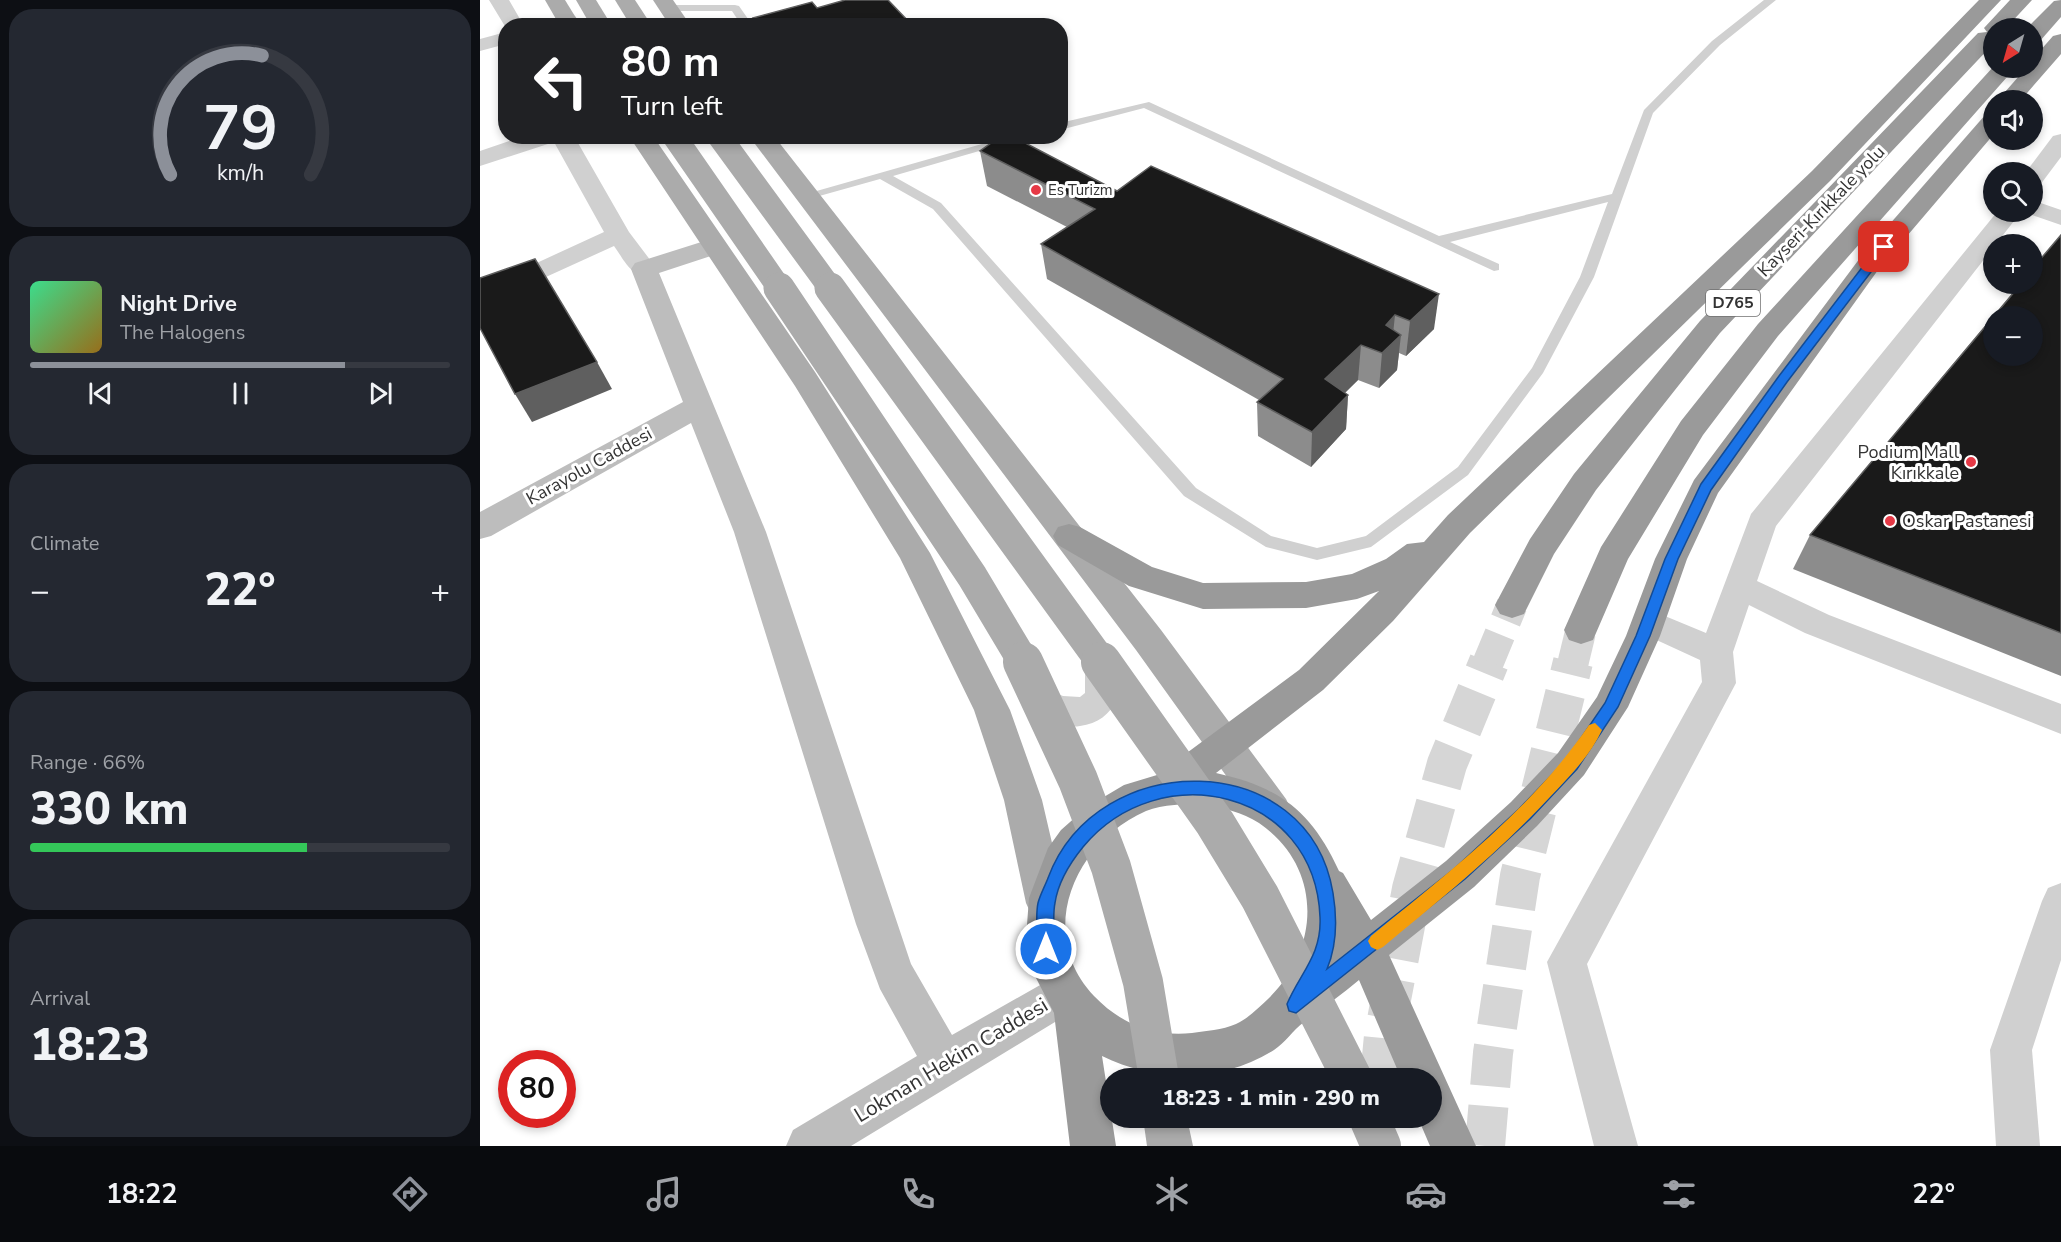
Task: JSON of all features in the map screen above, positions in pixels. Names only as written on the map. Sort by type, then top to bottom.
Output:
[{"type":"highway","points":[[1167,789],[1311,680],[1381,611],[1459,524],[1821,176],[1991,0]]},
{"type":"highway","name":"Kayseri-Kırıkkale yolu","points":[[2005,18],[2022,0]]},
{"type":"highway","points":[[2043,24],[2061,5]]},
{"type":"highway","name":"Kayseri-Kırıkkale yolu","points":[[1512,605],[1541,548],[1584,482],[1710,327],[1983,41]]},
{"type":"highway","points":[[2018,90],[2061,41]]},
{"type":"highway","name":"Kayseri-Kırıkkale yolu","points":[[1581,630],[1613,556],[1692,428],[1768,330],[1995,78]]},
{"type":"highway","points":[[1069,1000],[1090,1024],[1127,1047],[1170,1056],[1215,1053],[1257,1037],[1460,874],[1524,814],[1571,764],[1610,707],[1648,622],[1671,559],[1705,488],[1869,264],[1983,132]]},
{"type":"highway","points":[[1069,536],[1141,577],[1203,596],[1252,597],[1306,595],[1357,586],[1398,568],[1459,524]]},
{"type":"highway","points":[[1093,1146],[1069,1000],[1046,949],[1046,903],[1062,860],[1092,825],[1130,800],[1167,789],[1204,787],[1240,794],[1273,812],[1300,836],[1366,950],[1419,1068]]},
{"type":"highway","points":[[1296,1004],[1321,963],[1329,918],[1322,874]]},
{"type":"highway","points":[[1442,1122],[1453,1146]]},
{"type":"main road","points":[[555,0],[561,18]]},
{"type":"main road","points":[[586,0],[597,18]]},
{"type":"main road","points":[[625,0],[637,18]]},
{"type":"main road","points":[[665,4],[675,18]]},
{"type":"main road","points":[[646,144],[805,379],[914,553],[992,710],[1023,800],[1046,903]]},
{"type":"main road","points":[[680,144],[814,338],[972,576],[1027,669],[1078,780],[1111,867],[1143,982],[1157,1068]]},
{"type":"main road","points":[[725,144],[1070,616],[1102,665],[1221,832],[1260,897],[1347,1068]]},
{"type":"main road","points":[[767,144],[1069,536],[1226,745],[1273,812]]},
{"type":"main road","points":[[1167,1128],[1170,1146]]},
{"type":"main road","points":[[1373,1128],[1381,1146]]},
{"type":"street","points":[[499,0],[509,18]]},
{"type":"street","points":[[480,45],[498,40]]},
{"type":"street","points":[[2043,165],[2061,141]]},
{"type":"street","points":[[480,159],[524,144]]},
{"type":"street","points":[[567,144],[618,235],[644,269],[750,532],[876,924],[895,975],[944,1063]]},
{"type":"street","points":[[2043,211],[2061,218]]},
{"type":"street","points":[[1616,1146],[1567,962],[1719,683],[1716,652],[1741,587],[1762,522],[2001,222]]},
{"type":"street","points":[[480,299],[618,235]]},
{"type":"street","points":[[644,269],[714,246]]},
{"type":"street","name":"Karayolu Caddesi","points":[[480,527],[699,406]]},
{"type":"street","points":[[1741,587],[1817,624],[2061,719]]},
{"type":"street","points":[[1648,622],[1716,652]]},
{"type":"street","points":[[1042,702],[1065,713],[1087,711],[1100,700],[1104,692],[1106,682],[1102,665]]},
{"type":"street","points":[[2018,1146],[2011,1050],[2061,901]]},
{"type":"street","name":"Lokman Hekim Caddesi","points":[[809,1146],[944,1063],[1069,1000]]},
{"type":"lane","points":[[882,175],[937,206],[1190,492],[1266,540],[1317,554],[1371,541],[1463,471],[1538,370],[1587,277],[1648,112],[1716,43],[1771,0]]},
{"type":"lane","points":[[665,4],[735,8],[742,18]]},
{"type":"lane","points":[[1068,125],[1145,104],[1494,267]]},
{"type":"lane","points":[[805,196],[996,144]]},
{"type":"lane","points":[[1437,241],[1617,196]]},
{"type":"building","points":[[845,0],[888,0],[905,18],[753,18],[812,2],[817,8]]},
{"type":"building","points":[[990,144],[1027,144],[1117,191],[1151,166],[1439,294],[1410,321],[1395,315],[1386,325],[1401,335],[1382,353],[1361,345],[1325,379],[1348,395],[1312,432],[1257,402],[1283,379],[1041,244],[1095,209],[980,151]]},
{"type":"building","name":"Podium Mall Kırıkkale","points":[[2061,235],[2061,633],[1810,535],[1983,329],[1983,366],[2043,366],[2043,306],[2002,306],[2013,294],[2043,294],[2043,256]]},
{"type":"building","points":[[535,259],[597,362],[515,394],[480,328],[480,278]]},
{"type":"tunnel","points":[[1488,663],[1512,605]]},
{"type":"tunnel","points":[[1573,663],[1581,630]]},
{"type":"tunnel","points":[[1381,1068],[1384,1036],[1412,889],[1447,764],[1489,662]]},
{"type":"tunnel","points":[[1485,1146],[1493,1053],[1520,876],[1573,662]]},
{"type":"slow traffic","points":[[1377,941],[1460,874],[1524,814],[1571,764],[1595,730]]},
{"type":"place","name":"Es Turizm","points":[[1036,190]]},
{"type":"place","name":"Podium Mall Kırıkkale","points":[[1971,462]]},
{"type":"place","name":"Oskar Pastanesi","points":[[1890,521]]},
{"type":"route","points":[[1046,949],[1046,903],[1062,860],[1092,825],[1130,800],[1167,789],[1204,787],[1240,794],[1273,812],[1300,836],[1322,874],[1329,918],[1321,963],[1296,1004],[1460,874],[1524,814],[1571,764],[1610,707],[1643,636],[1671,559],[1705,488],[1783,379],[1884,247]]}]
